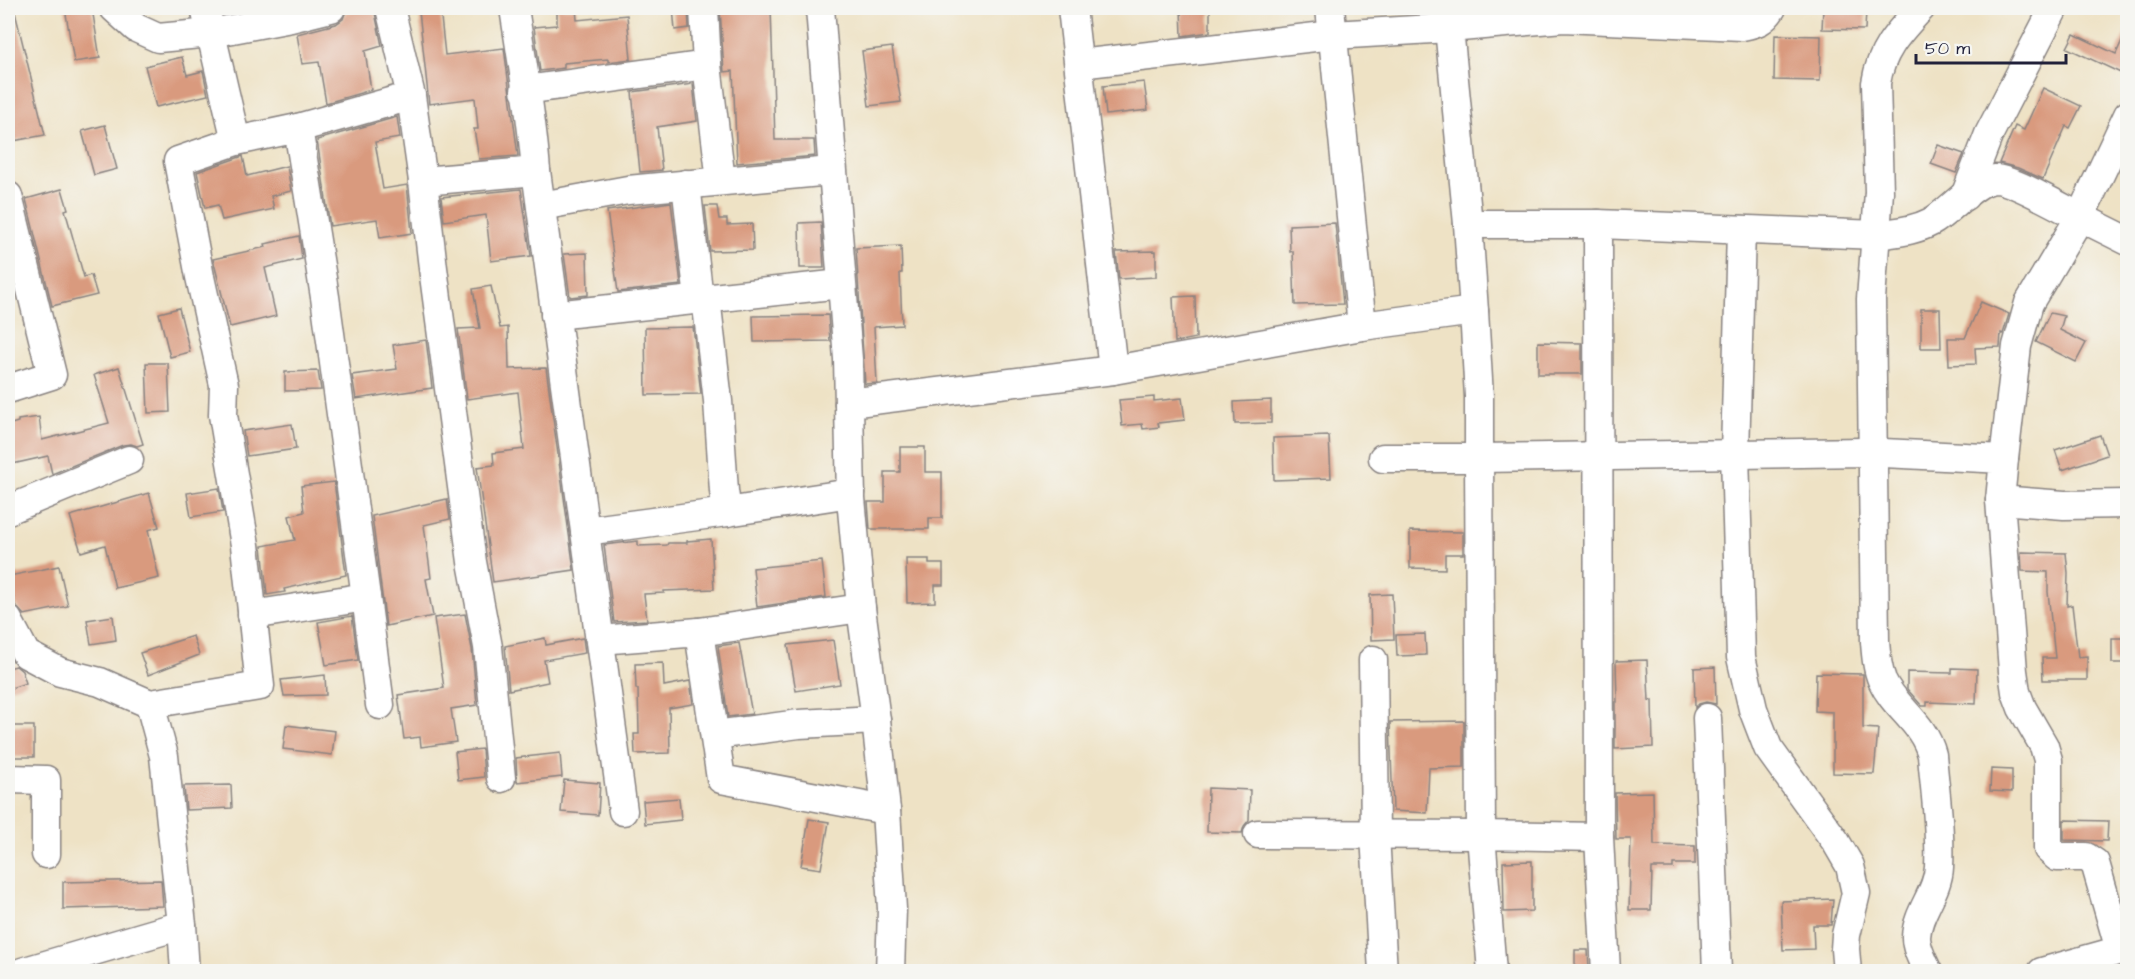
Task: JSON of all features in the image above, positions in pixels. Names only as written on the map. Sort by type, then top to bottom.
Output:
[{"type":"street","points":[[114,8],[136,28],[158,38],[208,20],[291,18],[331,8]]},
{"type":"street","points":[[390,8],[411,96],[472,562],[488,646],[501,777]]},
{"type":"street","points":[[514,8],[525,90],[533,122],[540,206],[623,811]]},
{"type":"street","points":[[704,8],[707,65],[721,181]]},
{"type":"street","points":[[820,8],[831,171],[848,359],[851,493],[861,608],[886,810],[892,909],[890,972]]},
{"type":"street","points":[[1072,8],[1113,370]]},
{"type":"street","points":[[1079,64],[1331,21],[1449,28],[1519,15],[1742,26],[1758,23],[1766,18],[1772,8]]},
{"type":"street","points":[[1921,8],[1885,51],[1876,83],[1879,192],[1871,299],[1871,452],[1877,663],[1883,681],[1892,696],[1921,729],[1932,755],[1939,869],[1935,889],[1918,927],[1916,938],[1919,954],[1928,972]]},
{"type":"street","points":[[1965,196],[1989,134],[2054,8]]},
{"type":"street","points":[[208,20],[236,141]]},
{"type":"street","points":[[1331,21],[1362,326]]},
{"type":"street","points":[[1449,28],[1468,224],[1479,397],[1481,835],[1492,972]]},
{"type":"street","points":[[525,90],[707,65]]},
{"type":"street","points":[[8,620],[26,654],[60,672],[100,682],[150,704],[260,686],[245,545],[223,415],[225,386],[200,277],[178,161],[236,141],[298,128],[411,96]]},
{"type":"street","points":[[2042,972],[2124,949],[2095,862],[2086,857],[2056,856],[2048,849],[2048,760],[2044,746],[2016,693],[2013,671],[2000,500],[2004,459],[2018,346],[2029,303],[2080,217],[2127,114]]},
{"type":"street","points":[[298,128],[325,297],[380,705]]},
{"type":"street","points":[[423,181],[536,171]]},
{"type":"street","points":[[540,206],[628,190],[831,171]]},
{"type":"street","points":[[1468,224],[1598,224],[1877,235],[1911,230],[1929,223],[1945,213],[1977,185],[1986,181],[2006,181],[2127,241]]},
{"type":"street","points":[[686,184],[718,401],[724,491],[728,512]]},
{"type":"street","points":[[8,196],[52,375],[8,389]]},
{"type":"street","points":[[1598,224],[1599,837],[1606,972]]},
{"type":"street","points":[[1741,230],[1735,454],[1741,657],[1753,709],[1768,748],[1836,842],[1850,866],[1856,893],[1846,935],[1846,972]]},
{"type":"street","points":[[555,315],[841,284]]},
{"type":"street","points":[[849,403],[1113,370],[1362,326],[1474,311]]},
{"type":"street","points":[[1383,458],[1871,452],[2004,459]]},
{"type":"street","points":[[8,510],[129,460]]},
{"type":"street","points":[[585,531],[851,493]]},
{"type":"street","points":[[2000,500],[2064,505],[2127,504]]},
{"type":"street","points":[[252,615],[366,597]]},
{"type":"street","points":[[600,640],[699,632],[861,608]]},
{"type":"street","points":[[699,632],[721,779],[886,810]]},
{"type":"street","points":[[1374,660],[1375,835],[1383,972]]},
{"type":"street","points":[[150,704],[164,756],[185,972]]},
{"type":"street","points":[[1707,718],[1717,972]]},
{"type":"street","points":[[715,735],[799,724],[876,720]]},
{"type":"street","points":[[8,779],[46,780],[46,854]]},
{"type":"street","points":[[1258,834],[1599,837]]},
{"type":"street","points":[[22,972],[182,925]]},
{"type":"building","points":[[8,8],[14,8],[45,135],[8,142]]},
{"type":"building","points":[[65,8],[92,8],[100,58],[74,62]]},
{"type":"building","points":[[347,8],[349,12],[374,8],[382,46],[365,51],[371,90],[326,103],[319,62],[302,64],[297,34],[336,24],[343,19]]},
{"type":"building","points":[[440,8],[445,55],[504,48],[518,156],[479,159],[474,129],[478,129],[475,98],[429,104],[419,11]]},
{"type":"building","points":[[557,8],[576,8],[577,20],[627,15],[631,59],[564,63],[564,68],[540,71],[534,27],[557,25]]},
{"type":"building","points":[[673,8],[688,8],[689,28],[675,30]]},
{"type":"building","points":[[720,8],[771,8],[775,140],[814,140],[815,156],[737,163],[733,71],[724,72]]},
{"type":"building","points":[[1210,8],[1210,32],[1182,36],[1181,9]]},
{"type":"building","points":[[1823,9],[1866,10],[1865,30],[1822,29]]},
{"type":"building","points":[[2127,29],[2127,76],[2067,48],[2074,34],[2116,54]]},
{"type":"building","points":[[1775,35],[1821,36],[1820,81],[1774,80]]},
{"type":"building","points":[[892,47],[901,102],[869,106],[862,51]]},
{"type":"building","points":[[182,57],[187,75],[203,71],[208,95],[156,107],[145,66]]},
{"type":"building","points":[[1144,82],[1148,110],[1106,115],[1103,86]]},
{"type":"building","points":[[693,84],[697,121],[657,127],[662,170],[640,172],[632,92]]},
{"type":"building","points":[[2043,88],[2081,106],[2070,128],[2066,126],[2043,179],[1999,163],[2015,126],[2024,130]]},
{"type":"building","points":[[397,117],[400,138],[375,142],[383,189],[407,185],[412,233],[380,238],[377,219],[330,226],[317,140]]},
{"type":"building","points":[[105,125],[117,169],[94,175],[82,131]]},
{"type":"building","points":[[1938,145],[1964,154],[1956,173],[1931,164]]},
{"type":"building","points":[[243,156],[247,176],[287,166],[291,191],[271,196],[274,209],[222,220],[218,205],[205,208],[197,172]]},
{"type":"building","points":[[62,189],[68,209],[65,210],[84,277],[91,275],[97,295],[52,306],[26,199]]},
{"type":"building","points":[[521,189],[531,256],[491,261],[486,215],[444,221],[441,197]]},
{"type":"building","points":[[671,202],[681,285],[618,292],[607,211]]},
{"type":"building","points":[[705,206],[717,206],[719,219],[727,219],[727,225],[752,224],[753,250],[710,251]]},
{"type":"building","points":[[821,222],[824,268],[800,268],[799,223]]},
{"type":"building","points":[[1335,223],[1343,304],[1295,305],[1293,251],[1290,252],[1289,225]]},
{"type":"building","points":[[299,236],[302,259],[265,268],[276,316],[230,327],[213,259],[266,247],[265,244]]},
{"type":"building","points":[[901,246],[902,325],[874,327],[877,383],[865,384],[856,248]]},
{"type":"building","points":[[1156,251],[1156,277],[1119,279],[1116,252]]},
{"type":"building","points":[[587,253],[588,295],[570,297],[564,254]]},
{"type":"building","points":[[491,286],[500,328],[508,327],[509,369],[546,368],[574,570],[493,582],[477,467],[494,465],[493,453],[524,449],[518,392],[467,399],[458,329],[480,328],[473,289]]},
{"type":"building","points":[[1195,296],[1196,338],[1175,342],[1173,297]]},
{"type":"building","points":[[1981,302],[2009,314],[2003,334],[2001,333],[2000,347],[1975,348],[1976,364],[1949,365],[1948,338],[1965,338]]},
{"type":"building","points":[[179,308],[190,352],[170,357],[159,313]]},
{"type":"building","points":[[1921,309],[1940,309],[1941,348],[1921,348]]},
{"type":"building","points":[[2050,313],[2064,316],[2060,330],[2086,343],[2076,362],[2036,342]]},
{"type":"building","points":[[828,315],[830,341],[754,342],[753,316]]},
{"type":"building","points":[[693,327],[701,394],[646,395],[645,328]]},
{"type":"building","points":[[426,340],[432,388],[356,399],[352,375],[397,369],[393,345]]},
{"type":"building","points":[[1538,342],[1582,343],[1582,374],[1538,374]]},
{"type":"building","points":[[146,363],[168,363],[170,412],[148,413]]},
{"type":"building","points":[[119,367],[143,444],[123,445],[52,474],[48,456],[8,465],[8,425],[18,420],[39,417],[42,440],[109,423],[94,375]]},
{"type":"building","points":[[318,371],[321,390],[285,391],[285,372]]},
{"type":"building","points":[[1154,397],[1154,401],[1182,398],[1185,420],[1158,423],[1159,427],[1143,429],[1142,424],[1122,426],[1119,400]]},
{"type":"building","points":[[1271,400],[1271,423],[1235,424],[1234,402]]},
{"type":"building","points":[[292,424],[296,449],[247,456],[243,431]]},
{"type":"building","points":[[2100,435],[2107,455],[2062,470],[2055,450]]},
{"type":"building","points":[[1329,436],[1331,478],[1274,480],[1273,438]]},
{"type":"building","points":[[900,447],[925,447],[925,472],[942,472],[942,518],[929,518],[929,529],[870,529],[868,502],[885,502],[885,472],[900,472]]},
{"type":"building","points":[[334,482],[346,575],[267,595],[262,546],[295,540],[289,516],[304,512],[301,486]]},
{"type":"building","points":[[219,488],[223,512],[191,517],[187,493]]},
{"type":"building","points":[[149,493],[159,527],[148,530],[159,578],[115,588],[105,545],[81,552],[70,516]]},
{"type":"building","points":[[447,499],[450,519],[424,525],[431,578],[426,579],[433,616],[386,626],[372,516]]},
{"type":"building","points":[[1410,531],[1463,532],[1463,554],[1445,554],[1445,569],[1410,568]]},
{"type":"building","points":[[711,539],[714,589],[644,594],[647,620],[614,622],[604,545],[638,541],[638,546],[667,545],[668,543]]},
{"type":"building","points":[[2021,552],[2066,553],[2067,606],[2072,605],[2078,657],[2087,656],[2087,680],[2043,680],[2042,658],[2055,658],[2048,572],[2022,571]]},
{"type":"building","points":[[906,559],[929,559],[929,564],[943,564],[943,585],[935,585],[935,602],[907,603]]},
{"type":"building","points":[[822,561],[826,597],[757,607],[753,568]]},
{"type":"building","points":[[59,566],[68,606],[24,615],[15,605],[9,576]]},
{"type":"building","points":[[1392,594],[1394,639],[1371,640],[1370,595]]},
{"type":"building","points":[[465,614],[472,649],[477,705],[451,709],[456,742],[421,747],[420,737],[404,739],[398,695],[444,688],[434,618]]},
{"type":"building","points":[[113,616],[116,640],[91,644],[87,620]]},
{"type":"building","points":[[352,616],[358,660],[326,665],[318,622]]},
{"type":"building","points":[[1425,634],[1426,655],[1397,656],[1396,635]]},
{"type":"building","points":[[193,636],[199,655],[148,675],[140,653]]},
{"type":"building","points":[[545,638],[546,645],[583,638],[585,653],[544,660],[548,682],[509,690],[505,646]]},
{"type":"building","points":[[2112,638],[2127,638],[2127,663],[2112,663]]},
{"type":"building","points":[[833,640],[840,684],[796,691],[788,645]]},
{"type":"building","points":[[739,643],[752,714],[728,717],[718,646]]},
{"type":"building","points":[[1647,660],[1649,701],[1652,700],[1653,747],[1615,749],[1616,661]]},
{"type":"building","points":[[663,663],[664,686],[690,681],[693,704],[669,708],[670,753],[635,754],[634,734],[639,734],[635,664]]},
{"type":"building","points":[[16,666],[22,671],[26,683],[8,689],[8,668]]},
{"type":"building","points":[[1715,667],[1716,704],[1706,702],[1695,708],[1694,668]]},
{"type":"building","points":[[1952,668],[1977,669],[1976,704],[1927,702],[1927,706],[1922,706],[1907,689],[1907,672],[1952,673]]},
{"type":"building","points":[[1816,673],[1863,674],[1863,728],[1878,729],[1874,774],[1833,773],[1833,712],[1815,711]]},
{"type":"building","points":[[325,675],[326,695],[284,696],[281,680]]},
{"type":"building","points":[[1464,721],[1464,767],[1429,768],[1427,813],[1393,811],[1390,722]]},
{"type":"building","points":[[286,725],[335,731],[332,755],[283,749]]},
{"type":"building","points":[[8,726],[34,726],[34,757],[8,757]]},
{"type":"building","points":[[482,749],[484,777],[458,780],[455,752]]},
{"type":"building","points":[[560,753],[562,777],[517,782],[516,758]]},
{"type":"building","points":[[1991,769],[2012,770],[2012,792],[1990,791]]},
{"type":"building","points":[[564,780],[600,783],[598,815],[561,812]]},
{"type":"building","points":[[231,785],[232,808],[186,810],[184,786]]},
{"type":"building","points":[[1208,788],[1250,790],[1249,820],[1242,833],[1207,832]]},
{"type":"building","points":[[1653,792],[1654,845],[1695,846],[1695,864],[1673,864],[1673,868],[1652,868],[1651,910],[1629,910],[1631,839],[1616,839],[1615,793]]},
{"type":"building","points":[[679,798],[681,820],[645,824],[643,801]]},
{"type":"building","points":[[809,819],[829,822],[821,869],[801,866]]},
{"type":"building","points":[[2064,820],[2108,821],[2107,841],[2064,840]]},
{"type":"building","points":[[1532,861],[1532,911],[1504,912],[1503,862]]},
{"type":"building","points":[[161,880],[163,906],[63,909],[63,882]]},
{"type":"building","points":[[1833,899],[1831,925],[1813,925],[1814,949],[1783,950],[1781,901]]},
{"type":"building","points":[[1575,950],[1588,950],[1589,969],[1575,969]]}]
